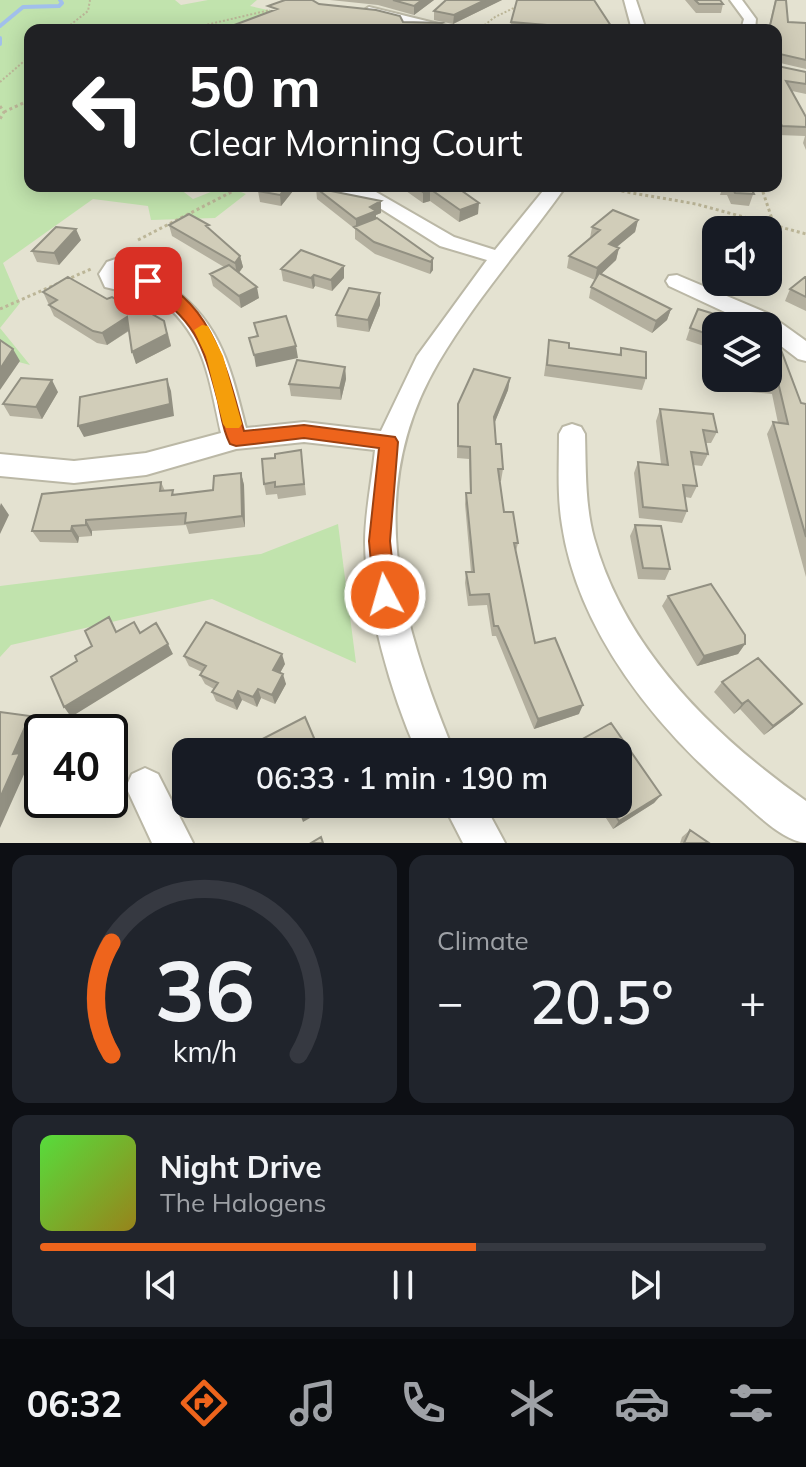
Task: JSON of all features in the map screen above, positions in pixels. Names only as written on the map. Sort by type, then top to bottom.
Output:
[{"type":"street","points":[[630,0],[637,24]]},
{"type":"street","points":[[736,0],[750,19],[749,24]]},
{"type":"street","points":[[347,8],[426,24]]},
{"type":"street","points":[[410,24],[436,11]]},
{"type":"street","points":[[365,192],[390,203],[441,238],[500,257]]},
{"type":"street","points":[[429,738],[420,718],[385,595],[380,541],[389,442],[426,362],[500,257],[552,192]]},
{"type":"street","points":[[148,281],[180,304],[201,328],[215,356],[236,439]]},
{"type":"street","points":[[677,281],[759,318],[806,353]]},
{"type":"street","points":[[0,465],[74,472],[132,466],[236,439],[304,432],[389,442]]},
{"type":"street","points":[[572,434],[579,537],[597,593],[635,660],[684,723],[757,792],[806,825]]},
{"type":"street","points":[[145,787],[173,843]]},
{"type":"street","points":[[470,818],[485,843]]},
{"type":"path","points":[[72,24],[88,11],[90,0]]},
{"type":"path","points":[[487,24],[529,2]]},
{"type":"path","points":[[204,24],[281,8]]},
{"type":"path","points":[[0,82],[24,61]]},
{"type":"path","points":[[0,106],[2,115],[24,103]]},
{"type":"path","points":[[17,106],[24,107]]},
{"type":"path","points":[[627,192],[696,204],[741,216]]},
{"type":"path","points":[[763,192],[771,216]]},
{"type":"path","points":[[782,227],[806,234]]},
{"type":"shaded area","points":[[122,0],[806,0],[806,843],[0,843],[0,111],[24,98],[24,192],[782,192],[782,24],[152,24]]},
{"type":"green space","points":[[0,0],[175,0],[181,5],[208,0],[257,0],[250,6],[272,11],[239,24],[24,24],[24,192],[184,192],[193,199],[211,192],[246,194],[215,218],[151,220],[148,206],[93,199],[3,263],[20,303],[0,328]]},
{"type":"green space","points":[[0,328],[30,365],[0,357]]},
{"type":"green space","points":[[338,524],[356,663],[212,599],[11,645],[0,657],[0,586],[261,554]]},
{"type":"building","points":[[285,0],[312,0],[319,4],[376,10],[400,16],[403,22],[442,23],[237,24],[277,9],[268,6]]},
{"type":"building","points":[[393,0],[422,0],[414,6]]},
{"type":"building","points":[[446,0],[485,0],[454,15],[434,11]]},
{"type":"building","points":[[517,0],[594,0],[610,24],[534,24],[511,22]]},
{"type":"building","points":[[695,0],[720,0],[723,4],[699,4]]},
{"type":"building","points":[[776,0],[786,0],[788,22],[806,23],[806,60],[782,54],[782,24],[770,24]]},
{"type":"building","points":[[782,67],[806,72],[806,84],[786,81],[806,117],[806,127],[782,126]]},
{"type":"building","points":[[321,192],[381,201],[370,207],[376,211],[356,219]]},
{"type":"building","points":[[434,192],[463,192],[479,203],[460,210]]},
{"type":"building","points":[[613,210],[638,220],[609,244],[619,248],[597,268],[569,256],[600,230],[592,227]]},
{"type":"building","points":[[189,214],[209,225],[206,226],[240,256],[235,263],[169,225]]},
{"type":"building","points":[[377,218],[433,258],[431,262],[374,242],[354,227]]},
{"type":"building","points":[[56,227],[76,229],[54,253],[32,251]]},
{"type":"building","points":[[301,250],[344,266],[331,280],[281,269]]},
{"type":"building","points":[[229,265],[257,287],[239,296],[210,274]]},
{"type":"building","points":[[599,273],[671,309],[656,321],[591,287]]},
{"type":"building","points":[[68,277],[107,299],[112,297],[125,304],[124,298],[164,321],[167,334],[132,352],[127,317],[102,333],[93,331],[49,305],[57,300],[43,292]]},
{"type":"building","points":[[806,277],[806,297],[790,289]]},
{"type":"building","points":[[349,288],[380,293],[368,320],[336,315]]},
{"type":"building","points":[[698,309],[708,312],[702,312],[702,332],[690,328]]},
{"type":"building","points":[[286,316],[296,346],[254,355],[249,338],[258,336],[254,323]]},
{"type":"building","points":[[0,340],[13,349],[0,369]]},
{"type":"building","points":[[549,340],[569,343],[569,348],[621,355],[621,348],[646,352],[646,378],[547,365]]},
{"type":"building","points":[[782,353],[801,403],[806,404],[806,537],[773,422],[788,424],[780,392]]},
{"type":"building","points":[[297,360],[345,367],[340,388],[289,384]]},
{"type":"building","points":[[474,369],[510,378],[494,417],[496,444],[501,444],[503,469],[498,469],[504,512],[513,512],[518,543],[514,543],[535,643],[555,638],[583,705],[538,719],[498,626],[494,626],[489,594],[470,595],[466,572],[474,572],[466,493],[471,493],[470,447],[458,446],[458,404]]},
{"type":"building","points":[[21,378],[52,380],[36,407],[3,404]]},
{"type":"building","points":[[167,379],[170,404],[78,426],[80,397]]},
{"type":"building","points":[[660,409],[713,414],[717,432],[703,430],[708,454],[691,452],[697,486],[683,485],[687,511],[643,507],[638,462],[668,465]]},
{"type":"building","points":[[301,450],[304,484],[275,487],[275,482],[264,484],[262,459]]},
{"type":"building","points":[[241,473],[242,516],[185,523],[186,513],[86,520],[86,525],[72,526],[71,531],[32,531],[42,494],[161,482],[160,491],[173,490],[172,495],[213,490],[214,476]]},
{"type":"building","points":[[635,525],[661,526],[670,569],[643,568]]},
{"type":"building","points":[[711,584],[745,635],[745,644],[704,656],[668,596]]},
{"type":"building","points":[[109,617],[116,632],[134,622],[140,633],[156,623],[168,644],[64,707],[51,677],[77,661],[75,656],[92,646],[85,631]]},
{"type":"building","points":[[206,622],[282,654],[273,670],[283,674],[272,695],[258,689],[253,697],[238,691],[233,701],[212,692],[218,683],[200,675],[206,666],[184,656]]},
{"type":"building","points":[[758,658],[802,704],[773,726],[748,700],[742,704],[722,682]]},
{"type":"building","points":[[0,712],[24,715],[24,729],[13,754],[20,753],[0,798]]},
{"type":"building","points":[[305,717],[314,738],[264,738]]},
{"type":"building","points":[[611,723],[621,738],[584,738]]},
{"type":"building","points":[[632,753],[661,795],[632,813]]},
{"type":"building","points":[[690,830],[709,843],[684,843]]},
{"type":"waterway","points":[[0,26],[23,7],[59,6],[62,3],[60,0]]},
{"type":"waterway","points":[[0,38],[0,44]]},
{"type":"slow traffic","points":[[202,330],[215,356],[232,424]]},
{"type":"route","points":[[148,281],[180,304],[201,328],[215,356],[236,439],[304,432],[389,442],[380,541],[385,595]]}]
